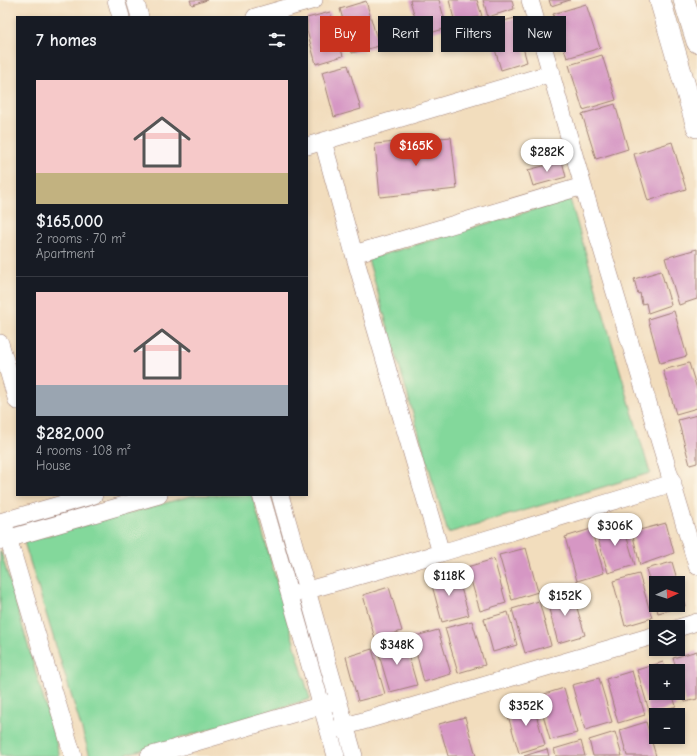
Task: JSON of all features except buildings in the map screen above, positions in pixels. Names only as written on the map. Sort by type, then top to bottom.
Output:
[{"type":"street","points":[[116,0],[121,16]]},
{"type":"street","points":[[134,0],[140,16]]},
{"type":"street","points":[[258,16],[314,0]]},
{"type":"street","points":[[530,0],[583,186],[697,566]]},
{"type":"street","points":[[660,0],[695,114]]},
{"type":"street","points":[[684,0],[697,42]]},
{"type":"street","points":[[442,553],[354,254],[315,144],[552,73]]},
{"type":"street","points":[[354,254],[583,186]]},
{"type":"street","points":[[0,344],[16,398]]},
{"type":"street","points":[[290,595],[442,553],[672,483]]},
{"type":"street","points":[[74,756],[4,540],[2,522],[46,502],[87,496]]},
{"type":"street","points":[[4,540],[156,496]]},
{"type":"street","points":[[261,496],[322,705],[354,756]]},
{"type":"street","points":[[280,496],[338,700],[336,756]]},
{"type":"street","points":[[685,626],[697,622]]},
{"type":"street","points":[[337,729],[649,636]]},
{"type":"street","points":[[149,756],[338,700]]},
{"type":"green space","points":[[570,199],[650,473],[448,533],[368,259]]},
{"type":"green space","points":[[190,496],[252,496],[310,699],[121,756],[90,756],[24,542]]},
{"type":"green space","points":[[1,552],[60,756],[0,756]]}]
